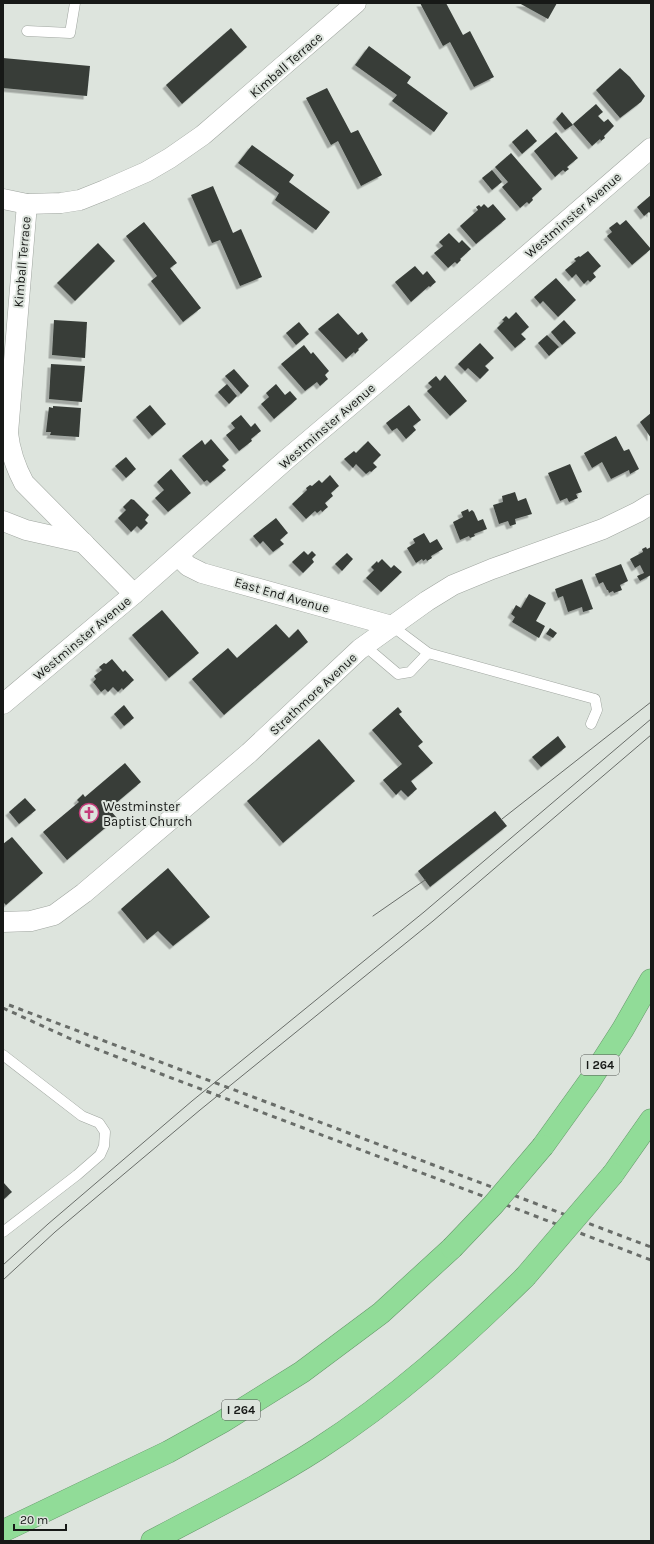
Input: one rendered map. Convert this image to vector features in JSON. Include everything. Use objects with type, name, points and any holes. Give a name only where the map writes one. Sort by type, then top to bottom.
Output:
[{"type":"highway","name":"I 264","points":[[3,1531],[168,1452],[222,1422],[302,1372],[381,1313],[452,1248],[493,1205],[543,1146],[602,1062],[651,980]]},
{"type":"highway","points":[[152,1541],[266,1482],[320,1448],[397,1393],[481,1320],[525,1277],[613,1174],[651,1120]]},
{"type":"street","name":"Kimball Terrace","points":[[134,594],[24,483],[10,452],[8,426],[27,204],[61,203],[80,200],[146,172],[170,158],[203,135],[356,3]]},
{"type":"street","name":"Westminster Avenue","points":[[3,704],[134,594],[287,459],[651,148]]},
{"type":"street","points":[[3,199],[27,204]]},
{"type":"street","name":"Strathmore Avenue","points":[[3,922],[31,921],[54,915],[84,893],[249,753],[365,646],[427,601],[453,585],[492,569],[603,529],[651,504]]},
{"type":"street","points":[[3,522],[26,530],[84,543]]},
{"type":"street","name":"East End Avenue","points":[[178,556],[188,566],[202,573],[392,626]]},
{"type":"lane","points":[[27,31],[70,33],[75,3]]},
{"type":"lane","points":[[392,626],[428,653],[596,699],[597,710],[591,724]]},
{"type":"lane","points":[[365,646],[398,674],[410,672],[428,653]]},
{"type":"lane","points":[[3,1054],[82,1116],[98,1123],[105,1132],[104,1146],[100,1155],[77,1175],[3,1232]]},
{"type":"building","points":[[420,3],[446,3],[463,35],[470,31],[494,77],[474,87],[450,42],[443,46]]},
{"type":"building","points":[[519,3],[557,3],[548,19]]},
{"type":"building","points":[[231,28],[247,47],[182,104],[166,85]]},
{"type":"building","points":[[369,46],[411,77],[407,83],[448,113],[434,132],[392,101],[397,95],[355,65]]},
{"type":"building","points":[[3,58],[90,66],[87,96],[3,88]]},
{"type":"building","points":[[620,68],[630,77],[645,96],[641,102],[620,118],[596,90]]},
{"type":"building","points":[[327,88],[351,133],[358,130],[382,175],[361,186],[338,141],[331,145],[306,98]]},
{"type":"building","points":[[596,104],[603,112],[598,116],[604,122],[608,119],[614,126],[604,136],[605,138],[601,141],[600,139],[592,146],[573,124]]},
{"type":"building","points":[[562,112],[573,125],[565,130],[556,119]]},
{"type":"building","points":[[527,129],[537,141],[522,154],[512,142]]},
{"type":"building","points":[[556,132],[578,158],[567,167],[569,169],[565,172],[563,170],[555,177],[534,151]]},
{"type":"building","points":[[252,145],[294,175],[289,182],[330,212],[316,230],[275,200],[279,193],[238,163]]},
{"type":"building","points":[[511,153],[542,189],[532,198],[533,200],[529,204],[527,202],[520,208],[502,187],[508,182],[495,167]]},
{"type":"building","points":[[492,170],[502,182],[492,190],[482,178]]},
{"type":"building","points":[[213,186],[233,233],[241,229],[262,277],[240,286],[220,240],[212,243],[191,195]]},
{"type":"building","points":[[651,195],[651,214],[649,212],[644,216],[637,207]]},
{"type":"building","points":[[484,204],[488,208],[493,204],[506,219],[476,244],[460,226],[478,210],[476,207],[479,205],[481,207]]},
{"type":"building","points":[[626,220],[651,249],[632,265],[607,236],[612,232],[609,228],[617,222],[620,225]]},
{"type":"building","points":[[144,222],[177,263],[170,268],[201,308],[183,322],[151,281],[157,276],[126,236]]},
{"type":"building","points":[[449,233],[459,243],[462,240],[471,249],[460,259],[461,260],[457,264],[455,262],[448,268],[434,253],[443,246],[439,242]]},
{"type":"building","points":[[98,243],[115,261],[75,301],[57,283]]},
{"type":"building","points":[[588,251],[601,266],[593,273],[596,277],[590,282],[588,280],[584,284],[576,274],[572,278],[565,270],[576,261],[574,259],[579,256],[580,257]]},
{"type":"building","points":[[415,266],[423,275],[427,271],[436,282],[430,287],[429,286],[411,302],[395,282]]},
{"type":"building","points":[[556,278],[576,300],[558,317],[543,301],[540,304],[534,297]]},
{"type":"building","points":[[516,312],[529,327],[521,334],[526,339],[515,348],[497,328],[504,321],[502,320],[506,316],[509,319]]},
{"type":"building","points":[[338,313],[358,335],[362,332],[368,340],[358,349],[359,350],[355,354],[354,352],[346,359],[318,329]]},
{"type":"building","points":[[54,320],[87,322],[85,358],[52,355]]},
{"type":"building","points":[[564,320],[576,333],[562,345],[551,332]]},
{"type":"building","points":[[299,322],[309,334],[296,345],[286,333]]},
{"type":"building","points":[[547,335],[559,347],[549,356],[538,343]]},
{"type":"building","points":[[480,343],[494,358],[485,366],[489,370],[480,379],[468,368],[465,371],[458,364]]},
{"type":"building","points":[[304,345],[311,354],[313,352],[329,371],[325,375],[328,379],[320,386],[317,382],[305,391],[281,364]]},
{"type":"building","points":[[51,364],[85,366],[82,402],[49,399]]},
{"type":"building","points":[[234,369],[249,386],[241,394],[225,376]]},
{"type":"building","points":[[445,375],[467,401],[450,416],[427,391],[432,387],[428,383],[436,376],[440,381]]},
{"type":"building","points":[[227,384],[237,396],[229,404],[218,392]]},
{"type":"building","points":[[276,384],[285,395],[290,391],[297,399],[274,419],[261,404],[269,397],[266,393]]},
{"type":"building","points":[[150,405],[166,424],[152,436],[136,417]]},
{"type":"building","points":[[409,405],[421,420],[413,426],[416,430],[406,439],[397,428],[392,431],[386,423]]},
{"type":"building","points":[[53,406],[81,408],[79,437],[50,435],[51,432],[46,432],[49,407],[53,408]]},
{"type":"building","points":[[651,413],[651,438],[640,422]]},
{"type":"building","points":[[241,415],[251,427],[255,423],[261,431],[251,439],[252,441],[239,451],[226,435],[235,428],[231,423]]},
{"type":"building","points":[[616,436],[624,451],[629,449],[639,469],[630,474],[629,470],[611,479],[602,462],[592,468],[584,453]]},
{"type":"building","points":[[211,439],[229,460],[222,466],[226,470],[210,483],[207,480],[204,482],[182,456],[202,440],[205,445]]},
{"type":"building","points":[[368,441],[381,455],[373,463],[377,467],[366,474],[356,464],[353,468],[344,459],[354,451],[356,453]]},
{"type":"building","points":[[126,457],[136,469],[126,478],[115,466]]},
{"type":"building","points":[[570,464],[582,492],[576,494],[578,498],[569,502],[567,498],[560,501],[548,473]]},
{"type":"building","points":[[171,469],[191,493],[168,512],[155,498],[164,490],[157,482]]},
{"type":"building","points":[[330,475],[339,486],[331,493],[333,496],[325,503],[328,507],[322,512],[321,510],[317,513],[315,511],[306,519],[292,504],[307,490],[306,488],[310,485],[312,486],[319,480],[322,483]]},
{"type":"building","points":[[515,492],[518,501],[526,498],[532,514],[515,519],[516,524],[510,526],[508,521],[499,524],[493,505],[503,502],[502,496]]},
{"type":"building","points":[[131,499],[134,500],[149,515],[145,520],[148,523],[141,530],[137,526],[131,532],[118,518],[126,510],[123,507]]},
{"type":"building","points":[[468,509],[469,512],[472,510],[474,512],[478,521],[483,519],[487,529],[474,534],[475,536],[470,538],[469,536],[460,540],[453,522],[463,517],[461,512]]},
{"type":"building","points":[[276,518],[288,533],[280,540],[284,544],[273,552],[263,541],[260,544],[253,536]]},
{"type":"building","points":[[424,533],[430,543],[437,539],[443,549],[431,556],[432,558],[427,561],[426,559],[423,561],[422,559],[416,563],[407,548],[415,543],[413,539]]},
{"type":"building","points":[[646,547],[647,549],[651,547],[651,575],[640,581],[637,576],[644,573],[640,565],[635,568],[630,559],[643,552],[642,549]]},
{"type":"building","points":[[304,551],[308,555],[312,551],[316,555],[312,559],[314,562],[303,573],[292,562]]},
{"type":"building","points":[[347,553],[353,559],[342,571],[335,564]]},
{"type":"building","points":[[382,559],[391,568],[394,565],[402,572],[381,592],[366,578],[374,570],[371,567],[377,561],[378,563]]},
{"type":"building","points":[[621,564],[628,581],[620,585],[622,590],[609,593],[603,582],[599,584],[595,574]]},
{"type":"building","points":[[582,579],[593,609],[583,612],[582,607],[568,612],[563,596],[558,598],[555,589]]},
{"type":"building","points":[[529,594],[546,603],[536,621],[545,626],[539,638],[512,622],[515,617],[511,614],[516,605],[521,608]]},
{"type":"building","points":[[162,610],[199,653],[169,678],[132,635]]},
{"type":"building","points":[[276,624],[289,638],[298,629],[308,642],[224,715],[192,679],[228,648],[237,658]]},
{"type":"building","points":[[550,628],[557,633],[553,638],[546,634]]},
{"type":"building","points":[[112,659],[123,672],[125,670],[134,680],[123,690],[122,688],[118,692],[113,687],[108,692],[105,689],[101,692],[93,682],[96,679],[94,676],[102,670],[99,667]]},
{"type":"building","points":[[124,705],[134,718],[124,726],[114,714]]},
{"type":"building","points":[[398,707],[402,712],[399,714],[423,742],[418,746],[433,763],[411,781],[417,789],[408,797],[401,790],[396,795],[383,780],[402,764],[372,730]]},
{"type":"building","points":[[558,736],[566,747],[541,767],[532,757]]},
{"type":"building","points":[[319,739],[355,781],[283,843],[247,801]]},
{"type":"building","name":"Westminster Baptist Church","points":[[125,763],[141,782],[109,809],[117,818],[67,860],[43,832],[79,802],[77,800],[83,794],[85,797]]},
{"type":"building","points":[[25,798],[36,810],[19,824],[9,812]]},
{"type":"building","points":[[495,811],[507,826],[430,887],[418,871]]},
{"type":"building","points":[[12,837],[43,873],[6,905],[3,902],[3,844]]},
{"type":"building","points":[[168,868],[210,917],[173,946],[158,931],[147,940],[121,909]]},
{"type":"building","points":[[3,1182],[12,1192],[3,1200]]},
{"type":"tram line","points":[[502,819],[651,702]]},
{"type":"tram line","points":[[3,1265],[48,1224],[192,1101],[424,912],[651,719]]},
{"type":"tram line","points":[[3,1280],[55,1232],[200,1110],[433,921],[651,735]]},
{"type":"tram line","points":[[373,916],[425,880]]},
{"type":"railway","points":[[9,1005],[651,1247]]},
{"type":"railway","points":[[3,1008],[71,1039],[148,1069],[651,1260]]},
{"type":"place","name":"Westminster Baptist Church","points":[[89,813]]}]
